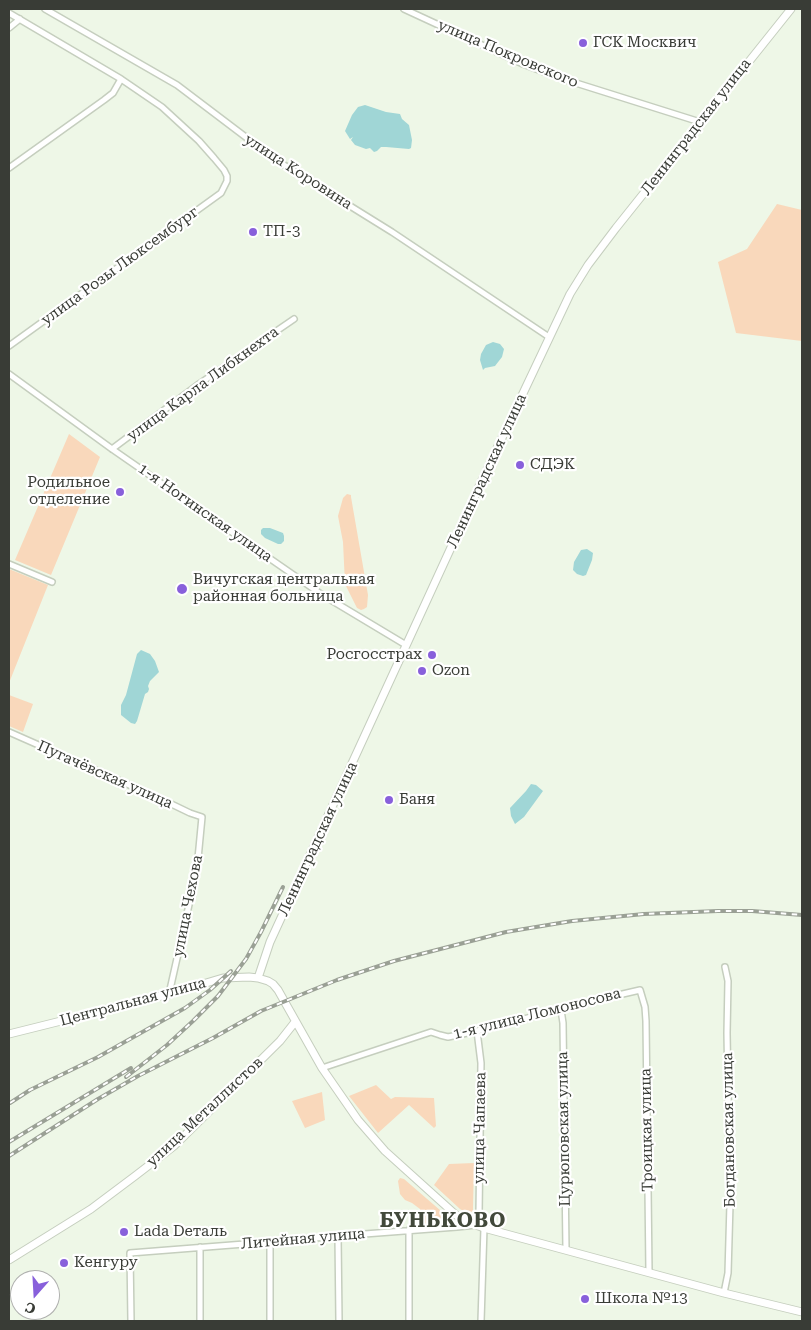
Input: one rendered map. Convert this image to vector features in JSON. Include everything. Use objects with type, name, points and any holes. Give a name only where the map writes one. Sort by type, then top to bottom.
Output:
[{"type":"main road","name":"Ленинградская улица","points":[[258,978],[270,942],[570,294],[588,265],[791,9]]},
{"type":"main road","name":"Центральная улица","points":[[9,1034],[169,994],[223,978],[258,978]]},
{"type":"main road","points":[[258,978],[273,984],[278,990],[322,1068],[352,1113],[385,1151],[456,1214],[484,1228],[724,1293],[802,1312]]},
{"type":"main road","name":"улица Металлистов","points":[[9,1260],[91,1208],[174,1146],[280,1041],[295,1022]]},
{"type":"street","name":"улица Коровина","points":[[45,9],[177,85],[276,160],[392,232],[549,337]]},
{"type":"street","name":"улица Покровского","points":[[404,9],[523,64],[560,78],[700,122]]},
{"type":"street","points":[[9,13],[121,79],[113,93],[9,168]]},
{"type":"street","points":[[9,28],[20,19]]},
{"type":"street","name":"улица Розы Люксембург","points":[[9,346],[221,193],[225,187],[227,176],[224,170],[200,141],[162,107],[121,79]]},
{"type":"street","name":"улица Карла Либкнехта","points":[[112,450],[199,384],[294,319]]},
{"type":"street","name":"1-я Ногинская улица","points":[[9,374],[112,450],[321,594],[406,645]]},
{"type":"street","points":[[9,564],[52,582]]},
{"type":"street","name":"Пугачёвская улица","points":[[9,732],[202,817]]},
{"type":"street","name":"улица Чехова","points":[[169,994],[197,869],[202,817]]},
{"type":"street","name":"Богдановская улица","points":[[724,967],[728,981],[730,1204],[728,1274],[724,1293]]},
{"type":"street","name":"1-я улица Ломоносова","points":[[322,1068],[432,1032],[448,1037],[640,990]]},
{"type":"street","name":"Троицкая улица","points":[[640,990],[646,1021],[649,1272]]},
{"type":"street","name":"Цурюповская улица","points":[[561,1010],[563,1023],[566,1249]]},
{"type":"street","name":"улица Чапаева","points":[[476,1225],[478,1214],[481,1063],[477,1031]]},
{"type":"street","name":"Литейная улица","points":[[131,1321],[130,1253],[476,1225]]},
{"type":"street","points":[[481,1321],[484,1228]]},
{"type":"street","points":[[408,1230],[408,1321]]},
{"type":"street","points":[[338,1236],[340,1321]]},
{"type":"street","points":[[270,1242],[270,1321]]},
{"type":"street","points":[[200,1247],[200,1321]]},
{"type":"shaded area","points":[[777,204],[802,210],[802,341],[736,333],[718,262],[747,249]]},
{"type":"shaded area","points":[[69,434],[100,457],[51,575],[15,560]]},
{"type":"shaded area","points":[[347,494],[351,495],[368,595],[367,607],[361,610],[357,608],[345,584],[343,542],[338,516],[343,498]]},
{"type":"shaded area","points":[[9,569],[48,585],[9,683]]},
{"type":"shaded area","points":[[9,695],[33,704],[23,732],[9,726]]},
{"type":"shaded area","points":[[376,1085],[391,1099],[395,1097],[434,1098],[436,1126],[434,1128],[409,1105],[378,1133],[349,1096]]},
{"type":"shaded area","points":[[322,1092],[325,1120],[305,1128],[292,1101]]},
{"type":"shaded area","points":[[474,1163],[473,1211],[467,1213],[434,1185],[449,1164]]},
{"type":"shaded area","points":[[400,1178],[404,1179],[448,1217],[447,1223],[427,1224],[421,1222],[420,1209],[405,1200],[400,1194],[398,1181]]},
{"type":"water","points":[[365,105],[386,112],[400,114],[402,119],[409,125],[412,140],[411,148],[381,147],[374,152],[370,148],[366,149],[355,145],[351,140],[353,137],[350,139],[345,131],[358,107]]},
{"type":"water","points":[[493,342],[500,344],[504,349],[502,357],[495,366],[483,370],[480,360],[481,354],[486,345]]},
{"type":"water","points":[[263,528],[270,528],[283,533],[284,541],[278,544],[265,538],[261,534]]},
{"type":"water","points":[[587,549],[593,553],[592,560],[586,575],[583,576],[573,570],[574,562],[581,550]]},
{"type":"water","points":[[141,650],[150,654],[159,672],[150,681],[148,692],[145,694],[135,724],[121,715],[121,705],[126,695],[137,654]]},
{"type":"water","points":[[531,784],[536,785],[543,791],[524,817],[515,824],[510,808]]},
{"type":"railway","points":[[126,1077],[167,1045],[218,996],[246,959],[283,887]]},
{"type":"railway","points":[[9,1156],[98,1099],[261,1011],[337,980],[394,961],[506,932],[572,921],[644,914],[718,911],[752,911],[802,915]]},
{"type":"railway","points":[[10,1103],[30,1090],[98,1057],[185,1008],[210,990],[231,971]]},
{"type":"railway","points":[[9,1142],[131,1068]]},
{"type":"place","name":"ГСК Москвич","points":[[583,43]]},
{"type":"place","name":"ТП-3","points":[[253,232]]},
{"type":"place","name":"СДЭК","points":[[520,465]]},
{"type":"place","name":"Родильное отделение","points":[[120,492]]},
{"type":"place","name":"Вичугская центральная районная больница","points":[[182,589]]},
{"type":"place","name":"Росгосстрах","points":[[432,655]]},
{"type":"place","name":"Ozon","points":[[422,671]]},
{"type":"place","name":"Баня","points":[[389,800]]},
{"type":"place","name":"Lada Dеталь","points":[[124,1232]]},
{"type":"place","name":"Кенгуру","points":[[64,1263]]},
{"type":"place","name":"Школа №13","points":[[585,1299]]},
{"type":"district","name":"БУНЬКОВО","points":[[443,1221]]}]
